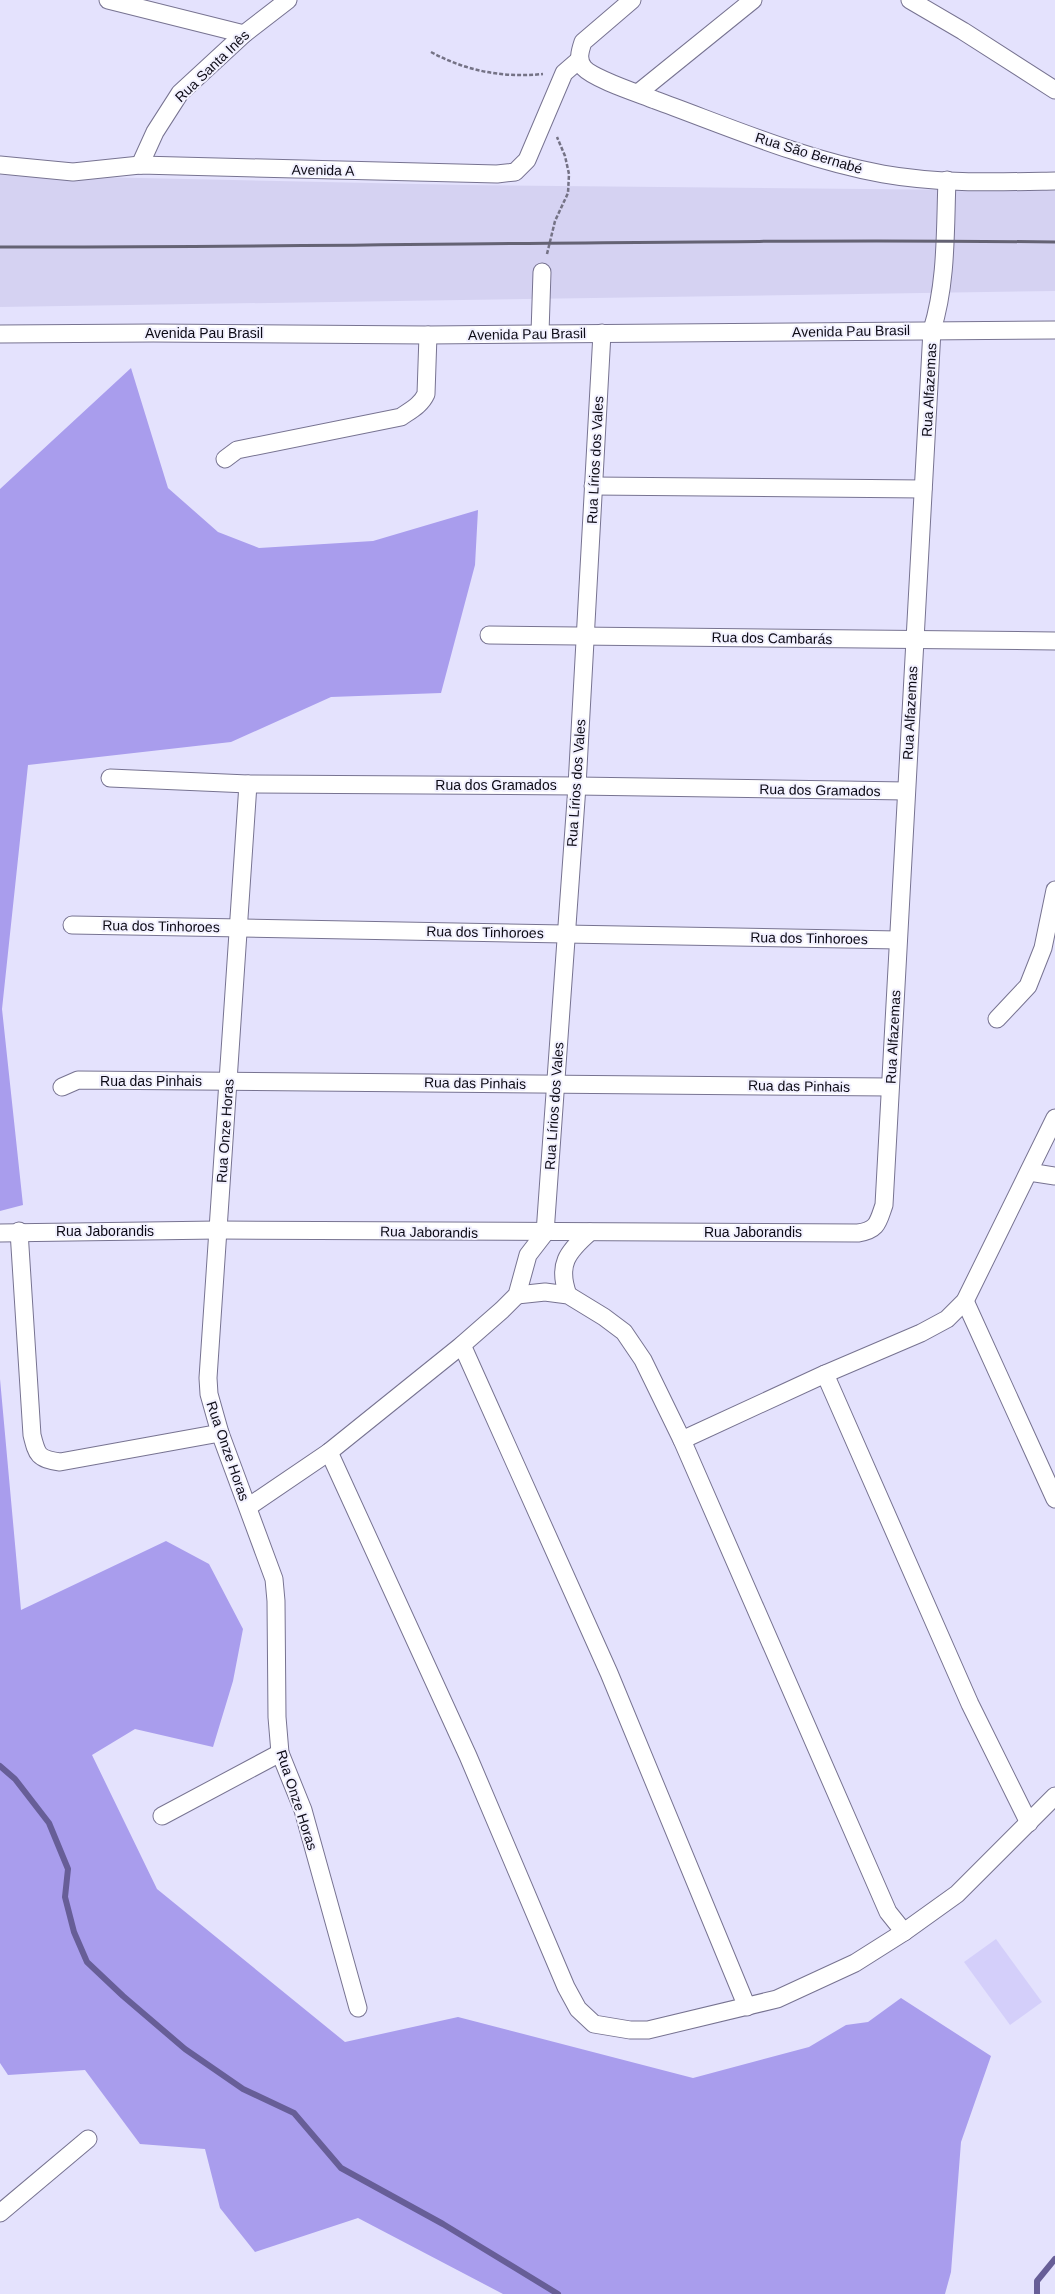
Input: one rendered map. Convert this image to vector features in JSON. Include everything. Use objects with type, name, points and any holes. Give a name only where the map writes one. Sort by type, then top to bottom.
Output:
[{"type":"street","points":[[108,0],[244,34]]},
{"type":"street","name":"Rua Santa Inês","points":[[140,166],[155,132],[180,93],[244,34],[288,0]]},
{"type":"street","points":[[579,60],[580,52],[590,36],[632,0]]},
{"type":"street","points":[[638,93],[753,0]]},
{"type":"street","points":[[910,0],[963,31],[1055,90]]},
{"type":"street","name":"Avenida A","points":[[0,165],[73,172],[140,166],[497,174],[515,172],[527,160],[564,72],[579,60]]},
{"type":"street","name":"Rua São Bernabé","points":[[579,60],[583,68],[591,73],[638,93],[767,141],[882,174],[947,180],[1055,181]]},
{"type":"street","name":"Rua Alfazemas","points":[[858,1233],[868,1232],[876,1226],[884,1205],[932,330],[939,307],[947,180]]},
{"type":"street","points":[[540,334],[542,272]]},
{"type":"street","name":"Avenida Pau Brasil","points":[[0,334],[153,332],[428,335],[1055,330]]},
{"type":"street","name":"Rua Lírios dos Vales","points":[[545,1233],[577,786],[602,333]]},
{"type":"street","points":[[225,459],[237,450],[401,417],[411,411],[422,402],[426,394],[428,335]]},
{"type":"street","points":[[594,486],[923,489]]},
{"type":"street","name":"Rua dos Cambarás","points":[[488,635],[1055,641]]},
{"type":"street","name":"Rua dos Gramados","points":[[110,778],[248,784],[577,786],[906,791]]},
{"type":"street","name":"Rua Onze Horas","points":[[248,784],[208,1378],[209,1394],[220,1433],[274,1580],[276,1601],[277,1718],[280,1753],[303,1810],[358,2008]]},
{"type":"street","points":[[997,1020],[1028,986],[1043,948],[1055,890]]},
{"type":"street","name":"Rua dos Tinhoroes","points":[[72,925],[898,940]]},
{"type":"street","name":"Rua das Pinhais","points":[[62,1086],[78,1080],[890,1087]]},
{"type":"street","points":[[682,1440],[824,1374],[921,1333],[948,1319],[966,1301],[1054,1121]]},
{"type":"street","points":[[1029,1172],[1055,1176]]},
{"type":"street","name":"Rua Jaborandis","points":[[0,1232],[218,1230],[545,1233],[858,1233]]},
{"type":"street","points":[[19,1231],[32,1435],[36,1450],[41,1457],[60,1462],[220,1433]]},
{"type":"street","points":[[568,1295],[563,1281],[565,1261],[572,1248],[590,1232]]},
{"type":"street","points":[[248,1507],[329,1452],[462,1345],[517,1295],[528,1255],[545,1233]]},
{"type":"street","points":[[517,1295],[545,1292],[568,1295],[604,1317],[624,1332],[643,1360],[682,1440],[888,1912],[904,1932]]},
{"type":"street","points":[[966,1301],[1055,1499]]},
{"type":"street","points":[[462,1345],[609,1673],[747,2007]]},
{"type":"street","points":[[824,1374],[970,1704],[1029,1823]]},
{"type":"street","points":[[329,1452],[468,1756],[537,1923],[578,2009],[594,2024],[630,2030],[648,2030],[777,2000],[855,1963],[904,1932],[956,1894],[1055,1796]]},
{"type":"street","points":[[162,1816],[280,1753]]},
{"type":"street","points":[[0,2213],[88,2139]]},
{"type":"path","points":[[431,52],[449,62],[476,71],[495,74],[531,76],[564,72]]},
{"type":"path","points":[[542,272],[555,221],[568,193],[569,174],[564,156],[547,114]]},
{"type":"shaded area","points":[[0,175],[464,185],[1055,191],[1055,291],[0,307]]},
{"type":"shaded area","points":[[131,368],[168,488],[218,532],[259,548],[373,541],[478,510],[475,565],[441,693],[331,697],[231,742],[28,765],[2,1009],[23,1205],[0,1211],[0,489]]},
{"type":"shaded area","points":[[0,1379],[21,1610],[166,1541],[209,1564],[243,1629],[233,1681],[213,1747],[135,1729],[92,1755],[157,1889],[345,2042],[458,2017],[693,2078],[809,2047],[846,2025],[868,2022],[901,1998],[991,2056],[961,2142],[951,2272],[945,2294],[503,2294],[358,2218],[255,2252],[220,2208],[205,2149],[140,2144],[85,2070],[8,2075],[0,2063]]},
{"type":"shaded area","points":[[996,1939],[1042,2002],[1010,2025],[964,1962]]},
{"type":"waterway","points":[[0,1766],[15,1779],[49,1823],[68,1869],[65,1897],[74,1932],[87,1962],[123,1996],[185,2049],[243,2089],[294,2113],[341,2168],[443,2224],[558,2294]]},
{"type":"waterway","points":[[1037,2294],[1037,2281],[1055,2259]]},
{"type":"railway","points":[[0,247],[791,241],[1055,242]]}]
